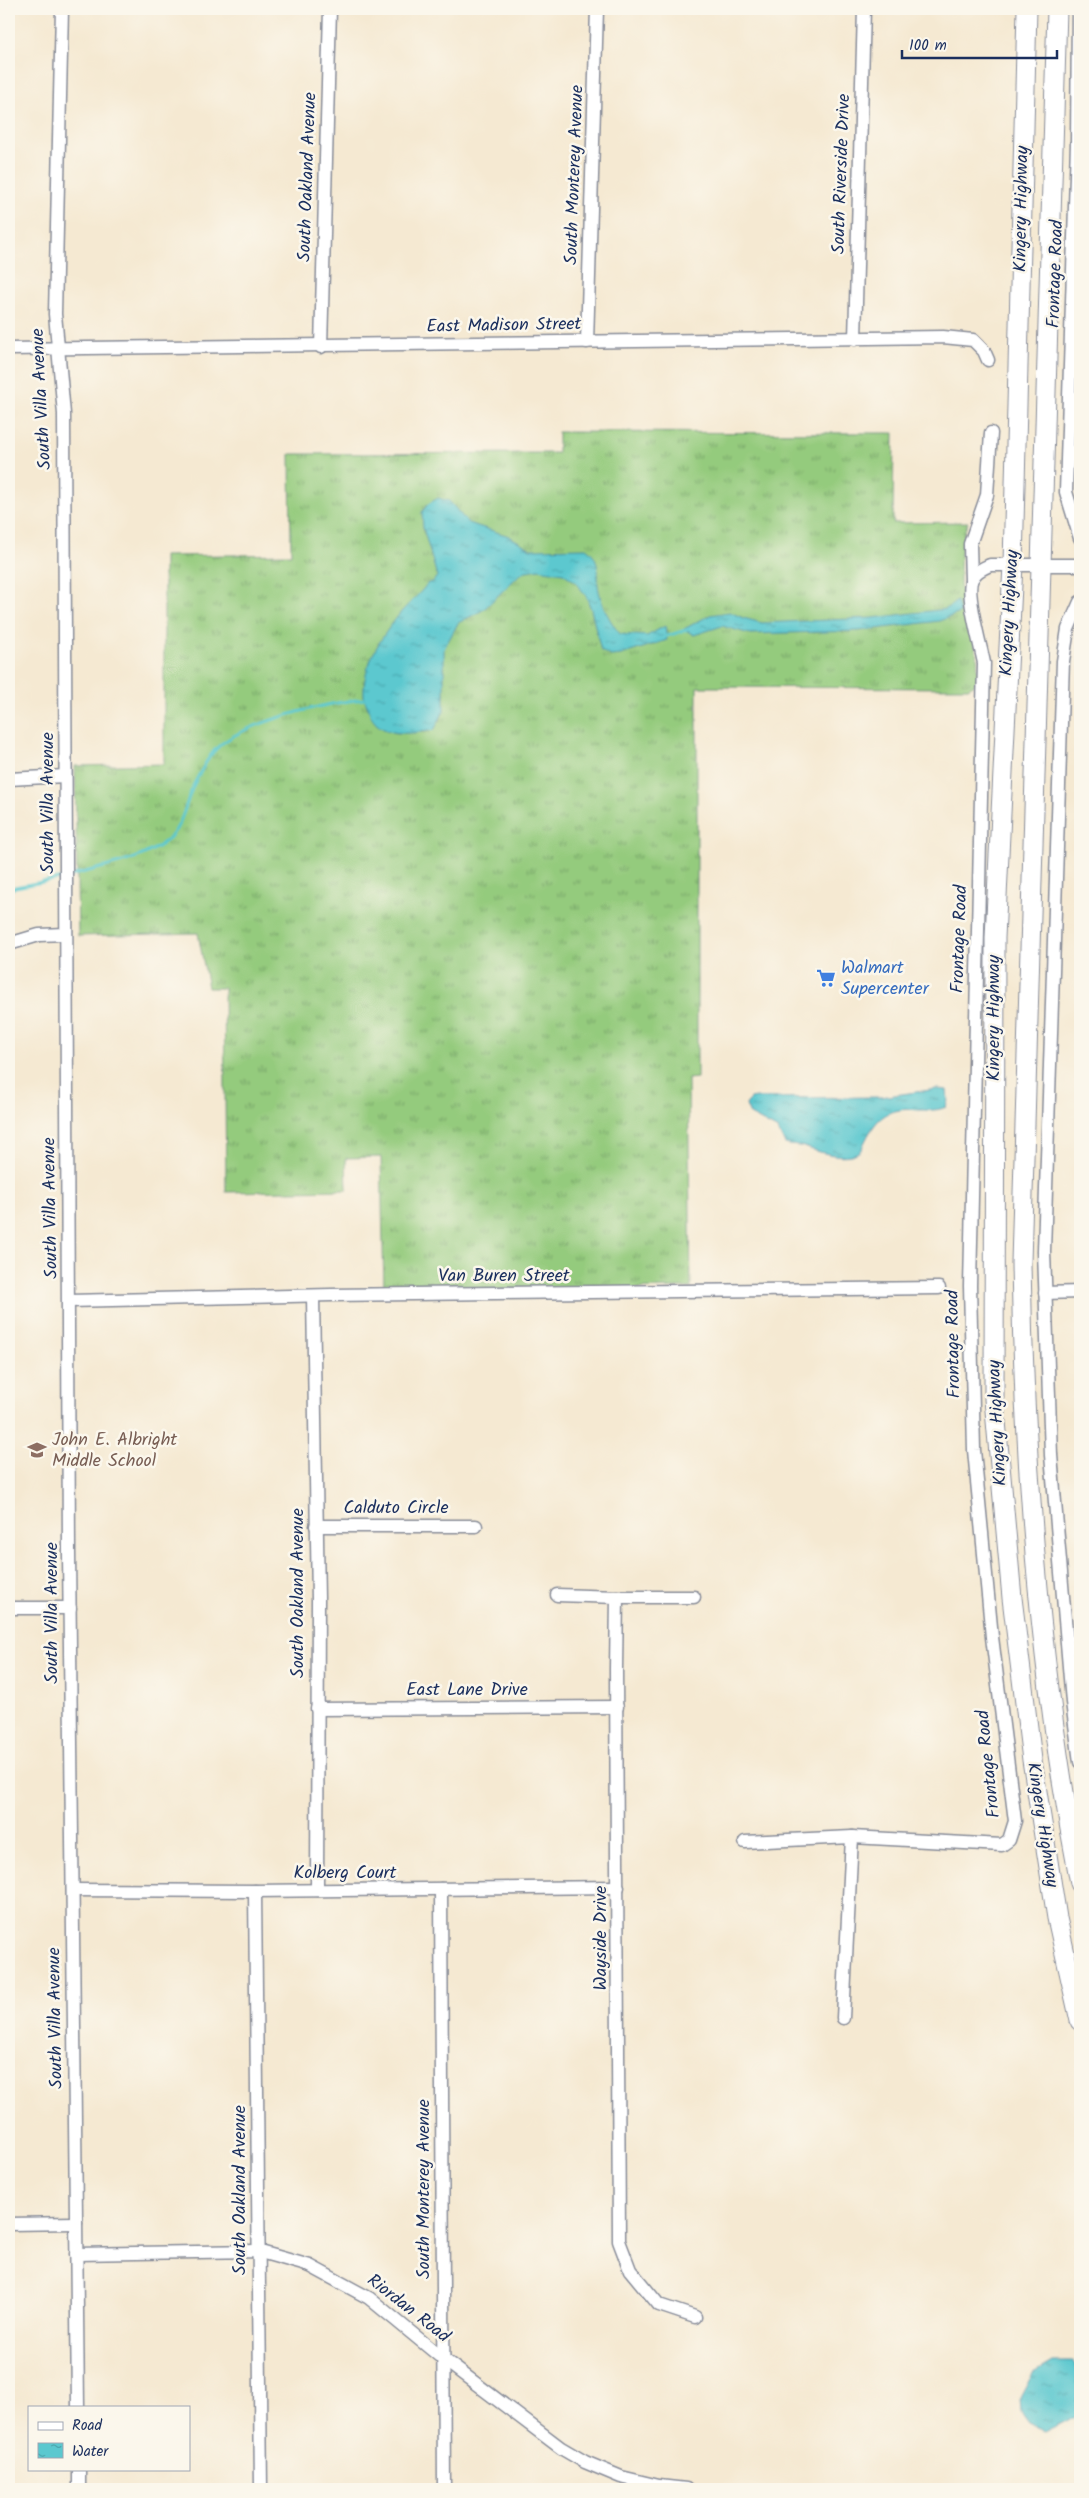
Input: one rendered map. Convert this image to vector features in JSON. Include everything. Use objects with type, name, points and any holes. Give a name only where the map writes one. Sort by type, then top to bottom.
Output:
[{"type":"highway","name":"Kingery Highway","points":[[1027,9],[1013,564],[994,938],[994,1399],[1012,1598],[1032,1760],[1057,1918],[1080,2022]]},
{"type":"highway","name":"Kingery Highway","points":[[1057,9],[1021,1263],[1022,1336],[1032,1523],[1040,1610],[1050,1696],[1080,1883]]},
{"type":"street","name":"South Villa Avenue","points":[[62,9],[55,314],[64,414],[70,1608],[78,2406]]},
{"type":"street","name":"South Oakland Avenue","points":[[321,347],[330,9]]},
{"type":"street","name":"South Monterey Avenue","points":[[587,342],[597,9]]},
{"type":"street","name":"South Riverside Drive","points":[[855,339],[864,9]]},
{"type":"street","name":"Frontage Road","points":[[1078,9],[1074,243],[1066,492],[1080,538]]},
{"type":"street","name":"East Madison Street","points":[[9,349],[321,347],[943,337],[973,340],[984,351],[988,360]]},
{"type":"street","name":"Frontage Road","points":[[745,1842],[852,1837],[1002,1845],[1009,1840],[1015,1822],[992,1637],[974,1450],[970,1286],[984,664],[970,595],[970,544],[987,495],[991,433]]},
{"type":"street","points":[[971,581],[977,571],[990,565],[1080,565]]},
{"type":"street","points":[[1080,602],[1068,629],[1063,661],[1044,1238],[1051,1456],[1072,1702],[1080,1762]]},
{"type":"street","points":[[9,779],[66,776]]},
{"type":"street","points":[[9,944],[40,935],[66,934]]},
{"type":"street","name":"Van Buren Street","points":[[69,1301],[939,1288]]},
{"type":"street","points":[[1045,1292],[1080,1292]]},
{"type":"street","name":"South Oakland Avenue","points":[[313,1296],[317,1890]]},
{"type":"street","name":"Calduto Circle","points":[[316,1526],[476,1526]]},
{"type":"street","points":[[557,1595],[694,1597]]},
{"type":"street","name":"Wayside Drive","points":[[617,1597],[619,2241],[630,2270],[658,2305],[695,2317]]},
{"type":"street","points":[[9,1608],[70,1608]]},
{"type":"street","name":"East Lane Drive","points":[[317,1709],[617,1707]]},
{"type":"street","points":[[843,2018],[852,1837]]},
{"type":"street","name":"Kolberg Court","points":[[73,1890],[256,1891],[618,1887]]},
{"type":"street","name":"South Monterey Avenue","points":[[441,1889],[444,2489]]},
{"type":"street","name":"South Oakland Avenue","points":[[256,1891],[261,2489]]},
{"type":"street","points":[[9,2224],[76,2224]]},
{"type":"street","name":"Riordan Road","points":[[76,2254],[258,2251],[310,2266],[349,2285],[370,2298],[442,2358],[548,2439],[586,2462],[641,2482],[686,2489]]},
{"type":"street","points":[[78,2470],[79,2489]]},
{"type":"green space","points":[[558,432],[894,433],[893,523],[968,522],[963,539],[960,582],[962,600],[978,663],[975,684],[968,688],[697,687],[697,1078],[688,1079],[691,1288],[384,1291],[381,1157],[346,1158],[347,1190],[226,1192],[224,988],[208,988],[198,933],[78,936],[75,766],[164,764],[164,556],[291,554],[290,454],[558,453]]},
{"type":"water","points":[[438,498],[449,501],[468,523],[509,536],[531,549],[586,548],[595,557],[597,562],[598,585],[604,608],[620,634],[647,636],[665,626],[667,640],[621,655],[611,656],[601,651],[591,609],[586,596],[576,582],[563,573],[539,569],[526,571],[518,576],[483,610],[458,623],[444,649],[444,711],[434,730],[396,733],[379,726],[373,720],[364,699],[366,673],[375,651],[387,630],[402,611],[437,576],[423,528],[422,512],[428,504]]},
{"type":"water","points":[[957,601],[960,613],[939,621],[859,631],[750,634],[722,626],[694,635],[684,629],[710,615],[730,612],[762,623],[873,618],[946,609]]},
{"type":"water","points":[[937,1089],[947,1090],[948,1100],[946,1107],[933,1110],[897,1110],[889,1113],[876,1124],[861,1150],[855,1154],[841,1156],[802,1146],[785,1144],[778,1130],[750,1115],[746,1105],[750,1099],[757,1098],[881,1097]]},
{"type":"water","points":[[1052,2362],[1073,2362],[1080,2367],[1080,2411],[1075,2416],[1046,2431],[1029,2424],[1021,2413],[1020,2398],[1033,2373]]},
{"type":"waterway","points":[[664,637],[689,629]]},
{"type":"waterway","points":[[70,876],[132,859],[156,848],[166,841],[180,822],[194,784],[208,759],[219,746],[232,737],[268,721],[310,709],[366,699]]},
{"type":"waterway","points":[[9,891],[15,887],[64,878]]},
{"type":"place","name":"Walmart Supercenter","points":[[826,978]]},
{"type":"place","name":"John E. Albright Middle School","points":[[37,1450]]}]
